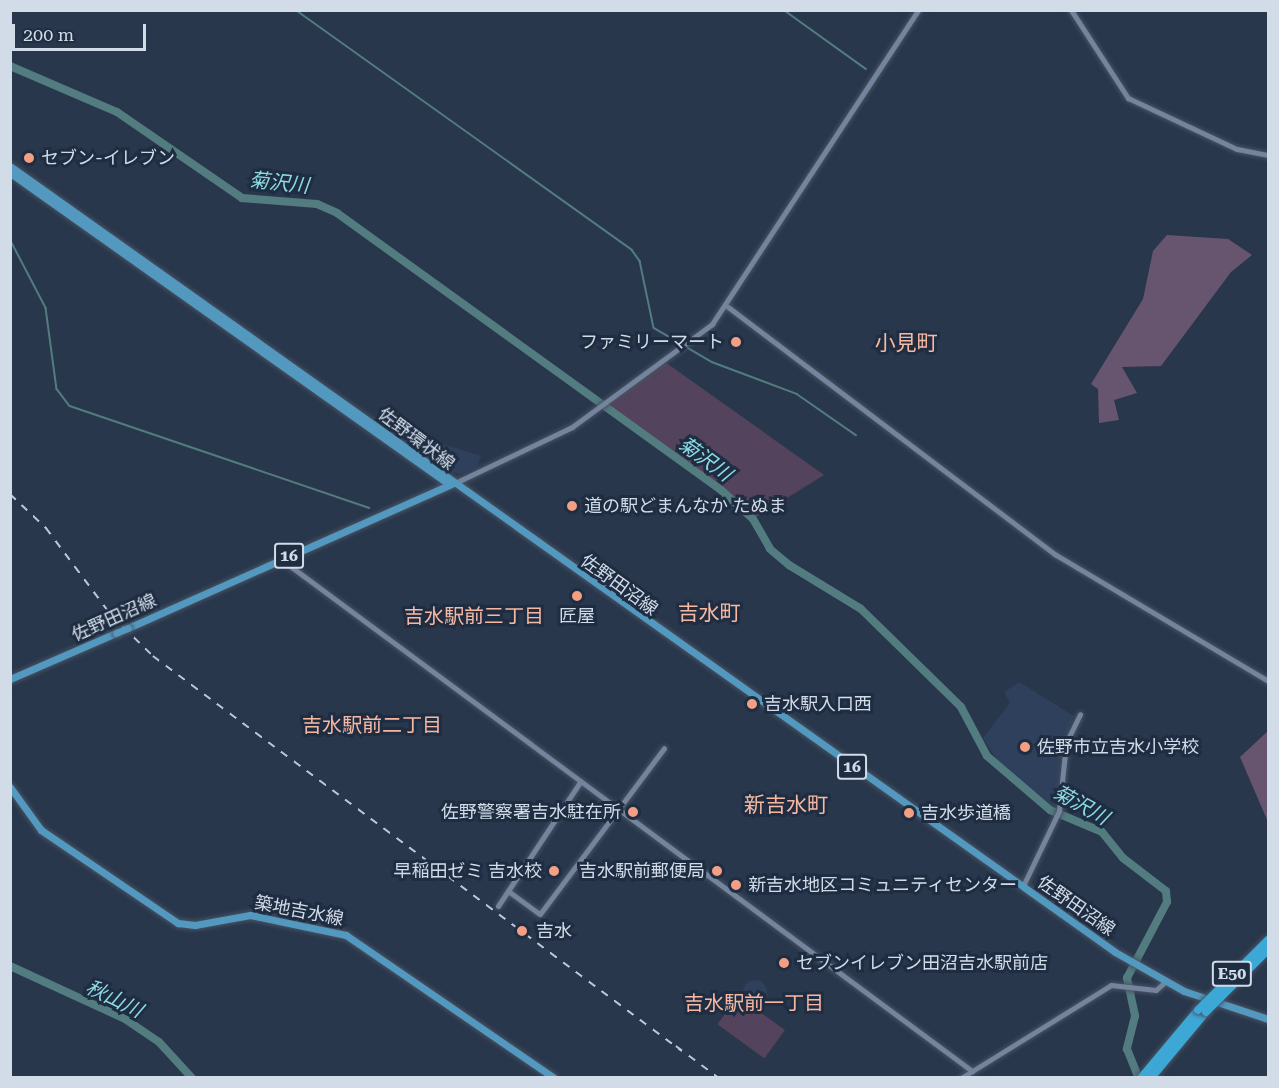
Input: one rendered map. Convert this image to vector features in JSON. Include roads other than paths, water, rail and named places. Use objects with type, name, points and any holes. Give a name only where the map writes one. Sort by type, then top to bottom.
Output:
[{"type":"highway","name":"E50","points":[[1148,1075],[1202,1011],[1269,940]]},
{"type":"highway","name":"E50","points":[[1202,1011],[1269,950]]},
{"type":"main road","name":"佐野環状線","points":[[10,166],[451,484]]},
{"type":"main road","name":"佐野環状線","points":[[10,173],[435,478],[451,484]]},
{"type":"main road","name":"佐野田沼線","points":[[10,679],[451,484],[1023,886],[1165,982],[1269,1018]]},
{"type":"main road","name":"築地吉水線","points":[[10,787],[42,830],[178,923],[195,925],[250,915],[346,934],[554,1077]]},
{"type":"street","points":[[451,484],[572,427],[694,339],[728,307],[782,213],[918,10]]},
{"type":"street","points":[[1071,10],[1128,98],[1219,141],[1269,156]]},
{"type":"street","points":[[728,307],[1056,555],[1269,681]]},
{"type":"street","points":[[282,560],[972,1071]]},
{"type":"street","points":[[1023,886],[1059,811],[1066,743],[1080,714]]},
{"type":"street","points":[[508,891],[540,914],[664,748]]},
{"type":"street","points":[[498,906],[580,782]]},
{"type":"street","points":[[961,1077],[1111,984],[1156,990],[1165,982]]},
{"type":"waterway","points":[[296,10],[632,250],[640,261],[654,328],[712,362],[797,394],[856,435]]},
{"type":"waterway","points":[[784,10],[866,69]]},
{"type":"waterway","name":"菊沢川","points":[[10,66],[117,112],[242,198],[317,204],[337,213],[721,490],[753,519],[770,549],[789,565],[861,609],[961,707],[987,756],[1050,810],[1102,832],[1123,858],[1166,891],[1167,902],[1127,978],[1135,1016],[1127,1049],[1139,1078]]},
{"type":"waterway","points":[[10,239],[46,308],[57,389],[70,406],[369,508]]},
{"type":"waterway","name":"秋山川","points":[[10,966],[125,1019],[159,1042],[192,1078]]},
{"type":"railway","points":[[10,494],[46,528],[111,615],[153,656],[682,1051]]},
{"type":"railway","points":[[676,1046],[719,1078]]},
{"type":"place","name":"セブン-イレブン","points":[[29,158]]},
{"type":"place","name":"ファミリーマート","points":[[736,342]]},
{"type":"place","name":"道の駅どまんなか たぬま","points":[[572,506]]},
{"type":"place","name":"匠屋","points":[[577,596]]},
{"type":"place","name":"吉水駅入口西","points":[[752,704]]},
{"type":"place","name":"佐野市立吉水小学校","points":[[1025,747]]},
{"type":"place","name":"佐野警察署吉水駐在所","points":[[633,812]]},
{"type":"place","name":"吉水歩道橋","points":[[909,813]]},
{"type":"place","name":"早稲田ゼミ 吉水校","points":[[554,871]]},
{"type":"place","name":"吉水駅前郵便局","points":[[717,871]]},
{"type":"place","name":"新吉水地区コミュニティセンター","points":[[736,885]]},
{"type":"place","name":"吉水","points":[[522,931]]},
{"type":"place","name":"セブンイレブン田沼吉水駅前店","points":[[784,963]]},
{"type":"district","name":"小見町","points":[[906,343]]},
{"type":"district","name":"吉水町","points":[[709,613]]},
{"type":"district","name":"吉水駅前三丁目","points":[[474,616]]},
{"type":"district","name":"吉水駅前二丁目","points":[[372,725]]},
{"type":"district","name":"新吉水町","points":[[786,805]]},
{"type":"district","name":"吉水駅前一丁目","points":[[754,1003]]}]
